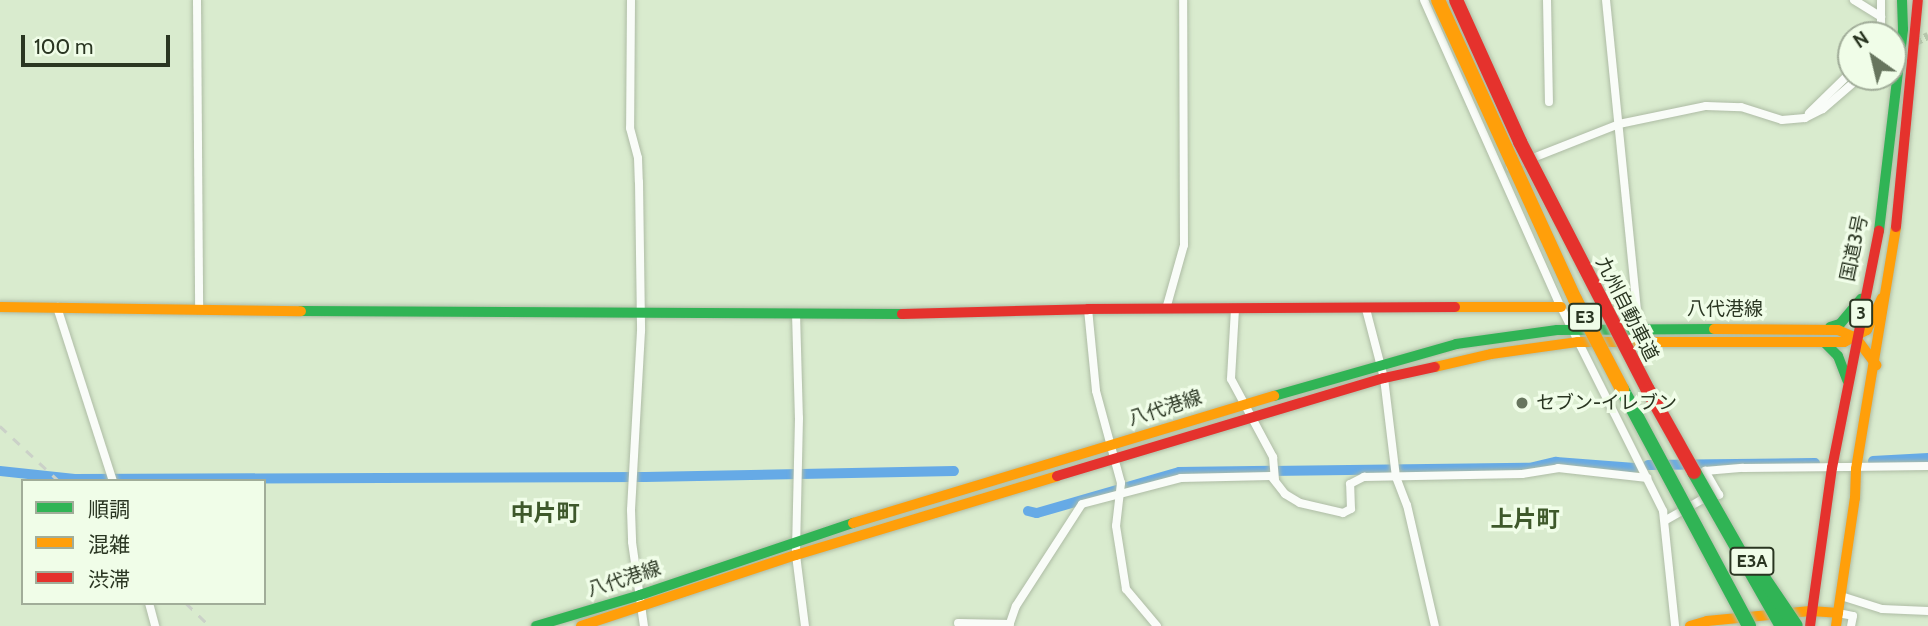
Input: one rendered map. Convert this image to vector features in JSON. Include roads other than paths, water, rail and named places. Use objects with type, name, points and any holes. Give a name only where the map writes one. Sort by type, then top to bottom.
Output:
[{"type":"main road","name":"E3","points":[[1438,0],[1576,299],[1691,522],[1749,626]]},
{"type":"main road","name":"九州自動車道","points":[[1456,0],[1520,142],[1648,390],[1782,626]]},
{"type":"main road","points":[[1896,0],[1897,21]]},
{"type":"main road","name":"国道3号","points":[[1900,21],[1902,0]]},
{"type":"main road","name":"国道3号","points":[[1837,622],[1855,498],[1856,469],[1876,365],[1895,238],[1919,50],[1917,0]]},
{"type":"main road","name":"国道3号","points":[[1811,619],[1832,468],[1865,293],[1878,243],[1893,91]]},
{"type":"main road","points":[[1876,365],[1856,338],[1867,330],[1886,289]]},
{"type":"main road","points":[[1848,386],[1845,370],[1825,336],[1840,324],[1865,293]]},
{"type":"main road","points":[[0,307],[947,314],[1088,309],[1561,307]]},
{"type":"main road","name":"八代港線","points":[[581,626],[641,601],[796,547],[1112,452],[1251,417],[1456,344],[1639,329],[1825,336]]},
{"type":"main road","name":"八代港線","points":[[1575,336],[1825,336],[1838,330],[1856,338]]},
{"type":"main road","name":"八代港線","points":[[1112,452],[1244,404],[1382,371]]},
{"type":"main road","name":"E3A","points":[[1707,497],[1796,626]]},
{"type":"main road","name":"E3A","points":[[1691,522],[1710,568],[1742,626]]},
{"type":"main road","name":"八代港線","points":[[536,626],[641,601]]},
{"type":"main road","points":[[1690,626],[1707,621],[1811,619],[1837,622]]},
{"type":"street","points":[[197,0],[199,309]]},
{"type":"street","points":[[631,0],[631,128],[638,158],[641,331],[630,484],[632,542],[644,626]]},
{"type":"street","points":[[1166,309],[1184,245],[1183,0]]},
{"type":"street","points":[[1424,0],[1561,307],[1666,520],[1668,574],[1675,626]]},
{"type":"street","points":[[1548,0],[1549,102]]},
{"type":"street","points":[[1606,0],[1607,39],[1619,124],[1639,329]]},
{"type":"street","points":[[1854,0],[1881,16]]},
{"type":"street","points":[[1881,0],[1881,21]]},
{"type":"street","points":[[1805,118],[1837,86]]},
{"type":"street","points":[[1502,171],[1536,154],[1619,124],[1706,106],[1741,107],[1782,120],[1805,118],[1823,109],[1844,91]]},
{"type":"street","points":[[57,307],[112,479]]},
{"type":"street","points":[[1088,309],[1096,391],[1121,483],[1116,526],[1126,589],[1157,626]]},
{"type":"street","points":[[1235,309],[1231,379],[1273,457],[1275,479]]},
{"type":"street","points":[[1366,309],[1382,371],[1396,477],[1408,505],[1435,626]]},
{"type":"street","points":[[796,313],[796,547],[805,626]]},
{"type":"street","points":[[1666,520],[1701,500],[1719,495],[1705,471],[1743,468],[1856,469],[1928,466]]},
{"type":"street","points":[[958,623],[1009,625],[1016,606],[1082,504],[1181,478],[1271,476],[1285,494],[1300,503],[1343,513],[1351,509],[1350,484],[1354,480],[1522,474],[1558,468],[1647,478]]},
{"type":"street","points":[[1841,596],[1882,609],[1928,611]]},
{"type":"street","points":[[150,605],[155,626]]},
{"type":"street","points":[[1837,622],[1853,616],[1851,626]]},
{"type":"waterway","points":[[1873,461],[1928,458]]},
{"type":"waterway","points":[[1028,511],[1037,513],[1179,472],[1529,468],[1556,462],[1635,468]]},
{"type":"waterway","points":[[1648,465],[1815,463]]},
{"type":"waterway","points":[[0,471],[75,479],[645,477],[954,471]]},
{"type":"tunnel","points":[[1914,43],[1928,36]]},
{"type":"railway","points":[[0,426],[57,479]]},
{"type":"railway","points":[[188,605],[210,626]]},
{"type":"place","name":"セブン-イレブン","points":[[1522,403]]},
{"type":"district","name":"中片町","points":[[545,513]]},
{"type":"district","name":"上片町","points":[[1525,519]]}]
